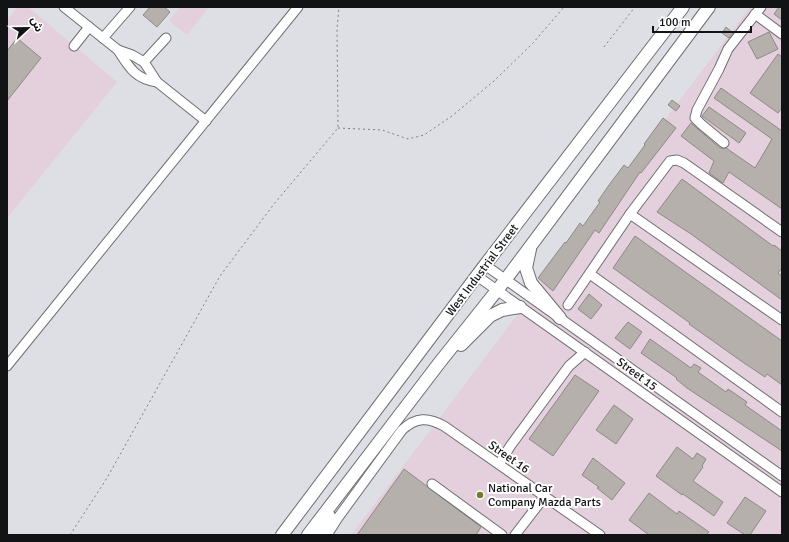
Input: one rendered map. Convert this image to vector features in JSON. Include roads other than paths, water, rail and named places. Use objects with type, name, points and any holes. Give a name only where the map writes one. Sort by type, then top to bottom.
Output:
[{"type":"main road","name":"West Industrial Street","points":[[282,535],[485,265],[683,7]]},
{"type":"main road","name":"West Industrial Street","points":[[308,535],[440,362],[506,279],[709,7]]},
{"type":"main road","points":[[532,243],[526,268],[528,276],[531,282],[560,318]]},
{"type":"main road","points":[[440,362],[459,347],[490,316],[502,310],[520,307]]},
{"type":"main road","points":[[320,535],[328,519],[334,501]]},
{"type":"street","points":[[64,7],[118,50],[135,74],[147,80],[157,82]]},
{"type":"street","points":[[103,38],[130,7]]},
{"type":"street","points":[[7,366],[298,7]]},
{"type":"street","points":[[724,142],[695,118],[697,110],[728,49],[758,11],[782,34]]},
{"type":"street","points":[[74,46],[89,26]]},
{"type":"street","points":[[144,62],[166,38]]},
{"type":"street","points":[[118,50],[132,55],[144,62],[157,82],[206,121]]},
{"type":"street","points":[[568,305],[630,214],[670,161],[677,160],[684,163],[782,232]]},
{"type":"street","points":[[630,214],[782,320]]},
{"type":"street","name":"Street 15","points":[[485,265],[780,474]]},
{"type":"street","points":[[590,274],[782,412]]},
{"type":"street","name":"Street 15","points":[[477,276],[782,492]]},
{"type":"street","points":[[499,464],[511,445],[569,366],[586,352]]},
{"type":"street","name":"Street 16","points":[[327,535],[337,519],[407,424],[414,421],[428,419],[444,426],[600,535]]},
{"type":"street","points":[[432,484],[502,535]]},
{"type":"street","points":[[516,535],[545,496]]},
{"type":"place","name":"National Car Company Mazda Parts","points":[[480,495]]}]
